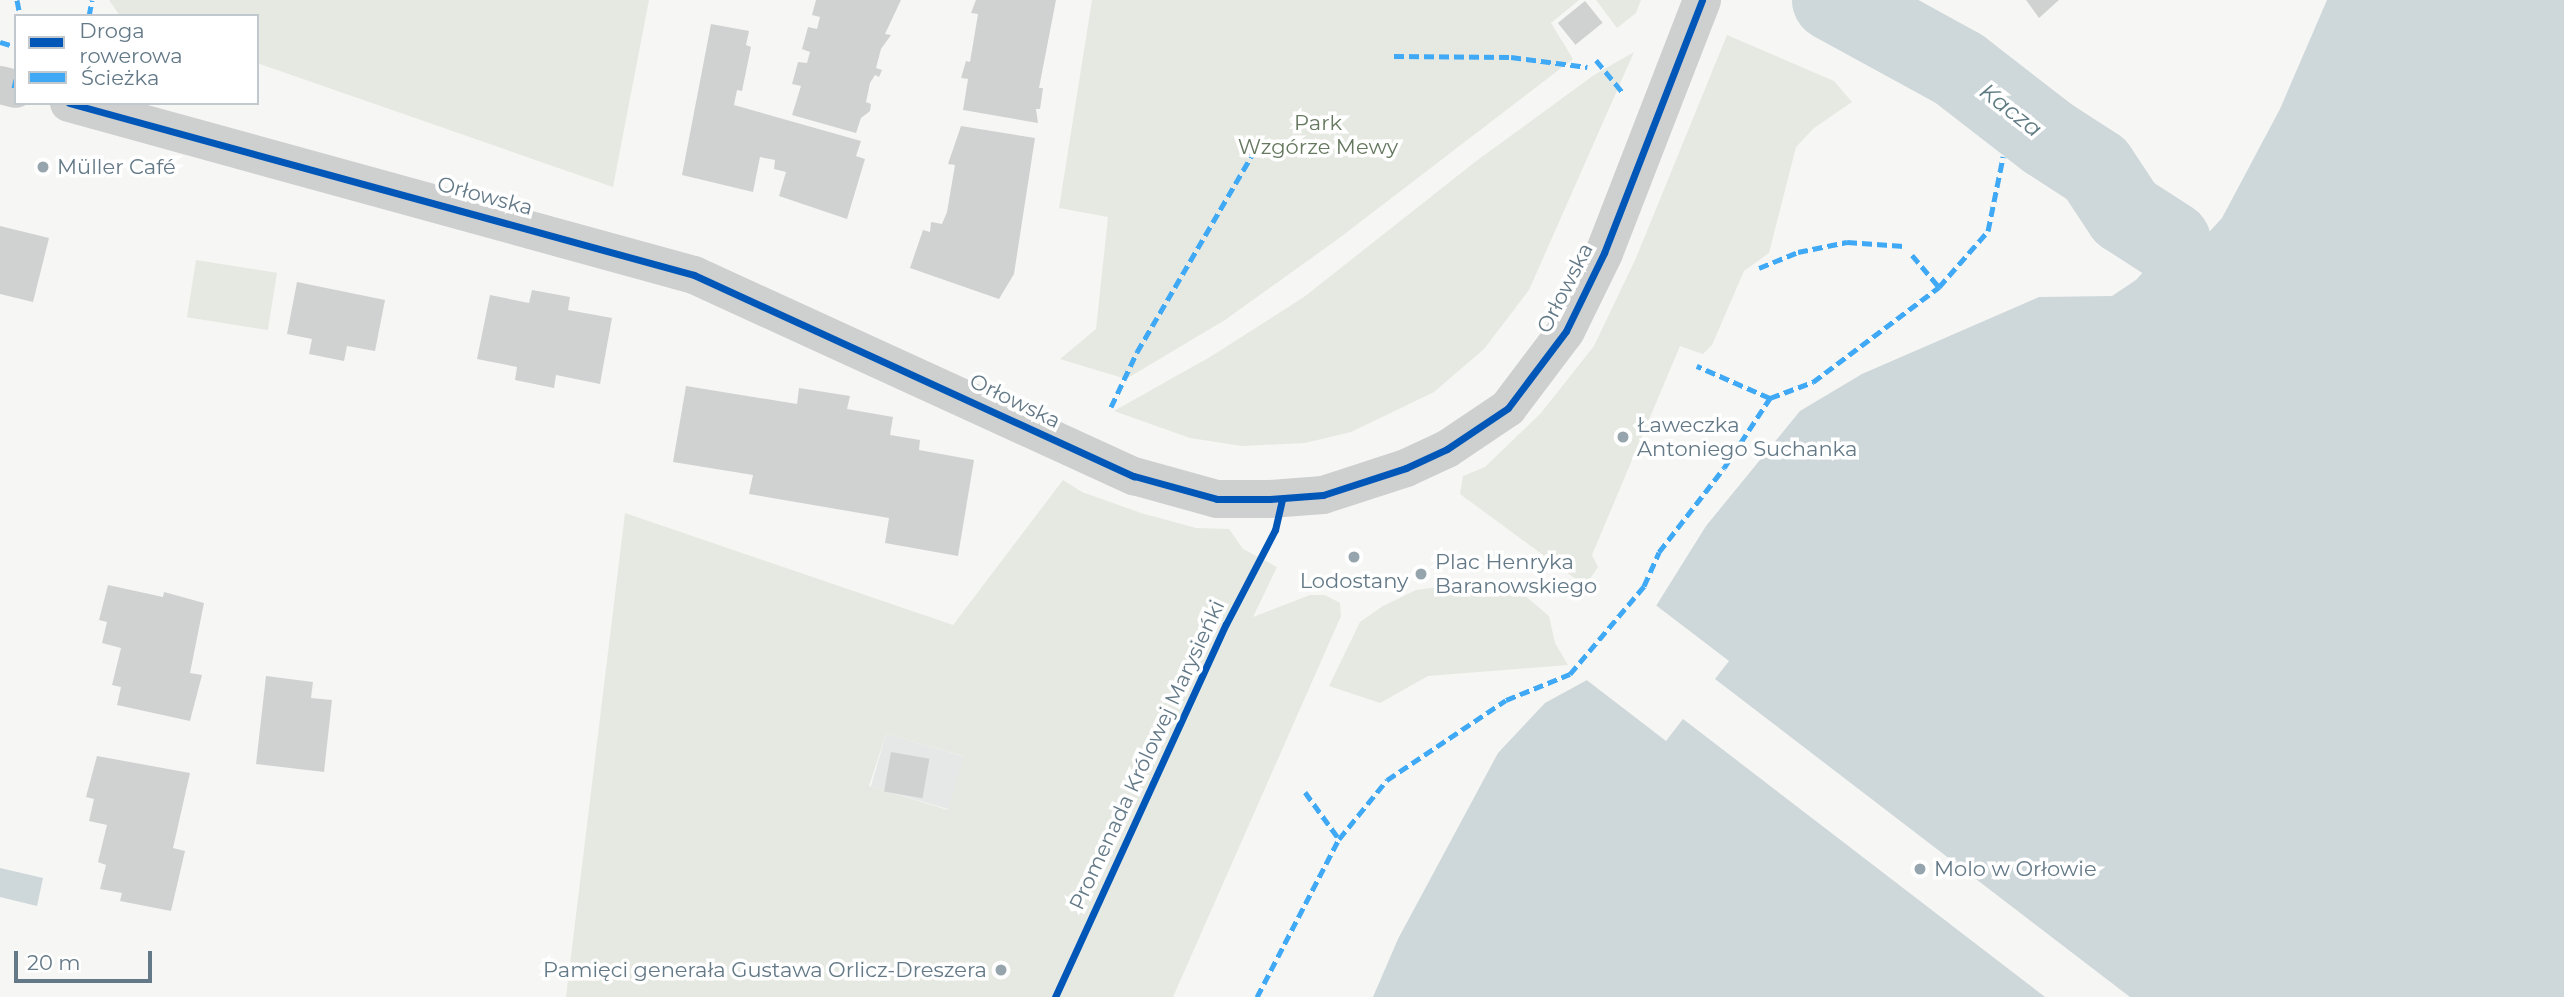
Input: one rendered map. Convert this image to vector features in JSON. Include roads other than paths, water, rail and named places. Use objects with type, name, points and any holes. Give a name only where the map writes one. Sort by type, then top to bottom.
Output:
[{"type":"street","name":"Orłowska","points":[[76,105],[694,275],[1134,476],[1217,499],[1270,499],[1323,495],[1406,468],[1447,449],[1508,408],[1566,331],[1598,265],[1702,0]]},
{"type":"waterway","name":"Kacza","points":[[1833,0],[1959,69],[2048,138],[2096,169],[2125,213],[2170,242]]},
{"type":"place","name":"Müller Café","points":[[43,167]]},
{"type":"place","name":"Ławeczka Antoniego Suchanka","points":[[1623,437]]},
{"type":"place","name":"Lodostany","points":[[1354,557]]},
{"type":"place","name":"Plac Henryka Baranowskiego","points":[[1421,574]]},
{"type":"place","name":"Molo w Orłowie","points":[[1920,869]]},
{"type":"place","name":"Pamięci generała Gustawa Orlicz-Dreszera","points":[[1001,970]]},
{"type":"park label","name":"Park Wzgórze Mewy","points":[[1318,135]]}]
